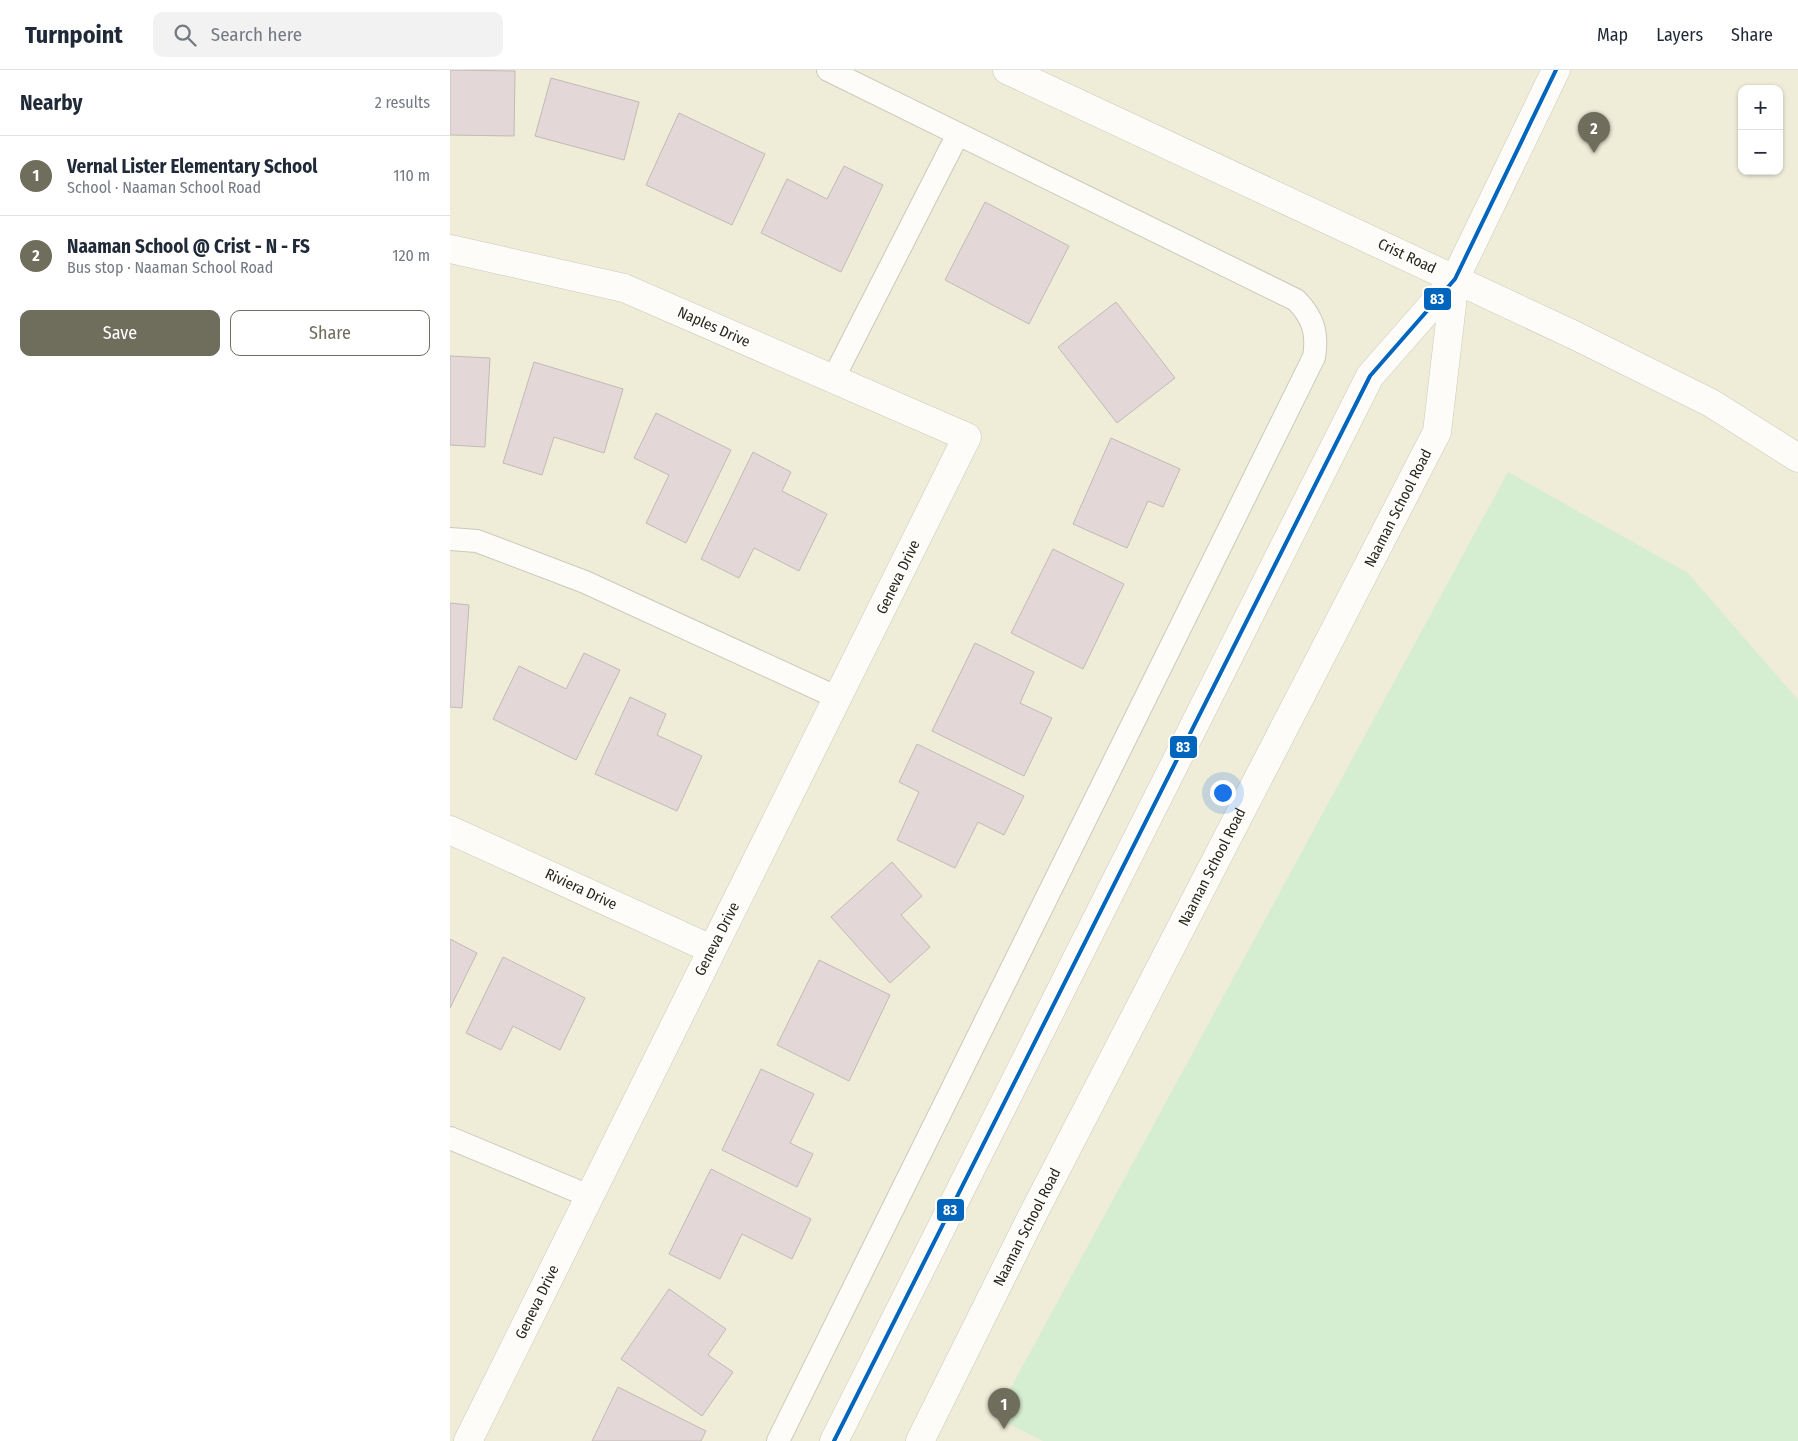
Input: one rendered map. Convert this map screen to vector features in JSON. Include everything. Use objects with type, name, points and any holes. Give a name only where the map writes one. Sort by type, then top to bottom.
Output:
[{"type":"street","name":"Crist Road","points":[[1007,70],[1574,335],[1711,403],[1798,458]]},
{"type":"street","name":"Naaman School Road","points":[[834,1441],[1370,376],[1456,280],[1556,70]]},
{"type":"street","name":"Naples Drive","points":[[450,250],[624,288],[967,437]]},
{"type":"street","name":"Naaman School Road","points":[[920,1441],[1030,1220],[1437,432],[1456,280]]},
{"type":"street","name":"Geneva Drive","points":[[468,1441],[967,437]]},
{"type":"street","name":"Riviera Drive","points":[[450,830],[711,949]]},
{"type":"lane","points":[[778,1441],[1310,366],[1317,341],[1314,326],[1307,311],[1296,300],[828,70]]},
{"type":"lane","points":[[833,379],[958,134]]},
{"type":"lane","points":[[450,539],[477,541],[585,582],[838,698]]},
{"type":"lane","points":[[450,1138],[589,1196]]},
{"type":"green space","points":[[1508,472],[1688,573],[1798,700],[1798,1441],[1043,1441],[995,1417]]},
{"type":"building","points":[[450,70],[515,71],[514,136],[450,135]]},
{"type":"building","points":[[551,78],[639,102],[624,160],[535,136]]},
{"type":"building","points":[[679,113],[765,154],[732,225],[646,185]]},
{"type":"building","points":[[844,166],[883,185],[841,272],[761,233],[787,179],[827,199]]},
{"type":"building","points":[[985,202],[1069,246],[1029,324],[945,280]]},
{"type":"building","points":[[1116,302],[1175,378],[1117,423],[1058,347]]},
{"type":"building","points":[[450,356],[490,358],[485,447],[450,445]]},
{"type":"building","points":[[534,362],[623,389],[604,453],[554,437],[542,475],[503,463]]},
{"type":"building","points":[[656,413],[731,450],[686,543],[646,523],[669,475],[634,458]]},
{"type":"building","points":[[1111,438],[1180,469],[1163,507],[1148,501],[1127,548],[1073,524]]},
{"type":"building","points":[[753,452],[791,472],[782,491],[827,514],[799,571],[754,548],[739,578],[701,559]]},
{"type":"building","points":[[1053,549],[1124,584],[1083,669],[1011,633]]},
{"type":"building","points":[[450,603],[469,605],[462,708],[450,707]]},
{"type":"building","points":[[975,643],[1034,672],[1020,703],[1052,718],[1024,776],[932,731]]},
{"type":"building","points":[[584,653],[620,670],[576,760],[493,719],[519,666],[566,689]]},
{"type":"building","points":[[630,697],[666,714],[657,735],[702,756],[677,811],[595,774]]},
{"type":"building","points":[[917,744],[1024,796],[1004,835],[978,822],[955,868],[897,840],[919,792],[899,782]]},
{"type":"building","points":[[892,862],[922,896],[901,915],[930,947],[890,983],[831,917]]},
{"type":"building","points":[[450,939],[477,953],[450,1008]]},
{"type":"building","points":[[503,957],[585,998],[560,1050],[513,1026],[501,1050],[466,1033]]},
{"type":"building","points":[[819,960],[890,995],[849,1081],[777,1045]]},
{"type":"building","points":[[761,1069],[814,1094],[790,1143],[813,1154],[797,1187],[722,1150]]},
{"type":"building","points":[[711,1169],[811,1219],[792,1259],[742,1234],[720,1279],[669,1254]]},
{"type":"building","points":[[669,1289],[726,1329],[708,1355],[733,1372],[702,1416],[621,1359]]},
{"type":"building","points":[[618,1387],[706,1431],[701,1441],[592,1441]]},
{"type":"transit line","name":"83","points":[[834,1441],[1370,376],[1455,279],[1556,70]]},
{"type":"place","name":"Naaman School @ Crist - N - FS","points":[[1594,153]]},
{"type":"place","name":"Vernal Lister Elementary School","points":[[1004,1429]]}]
